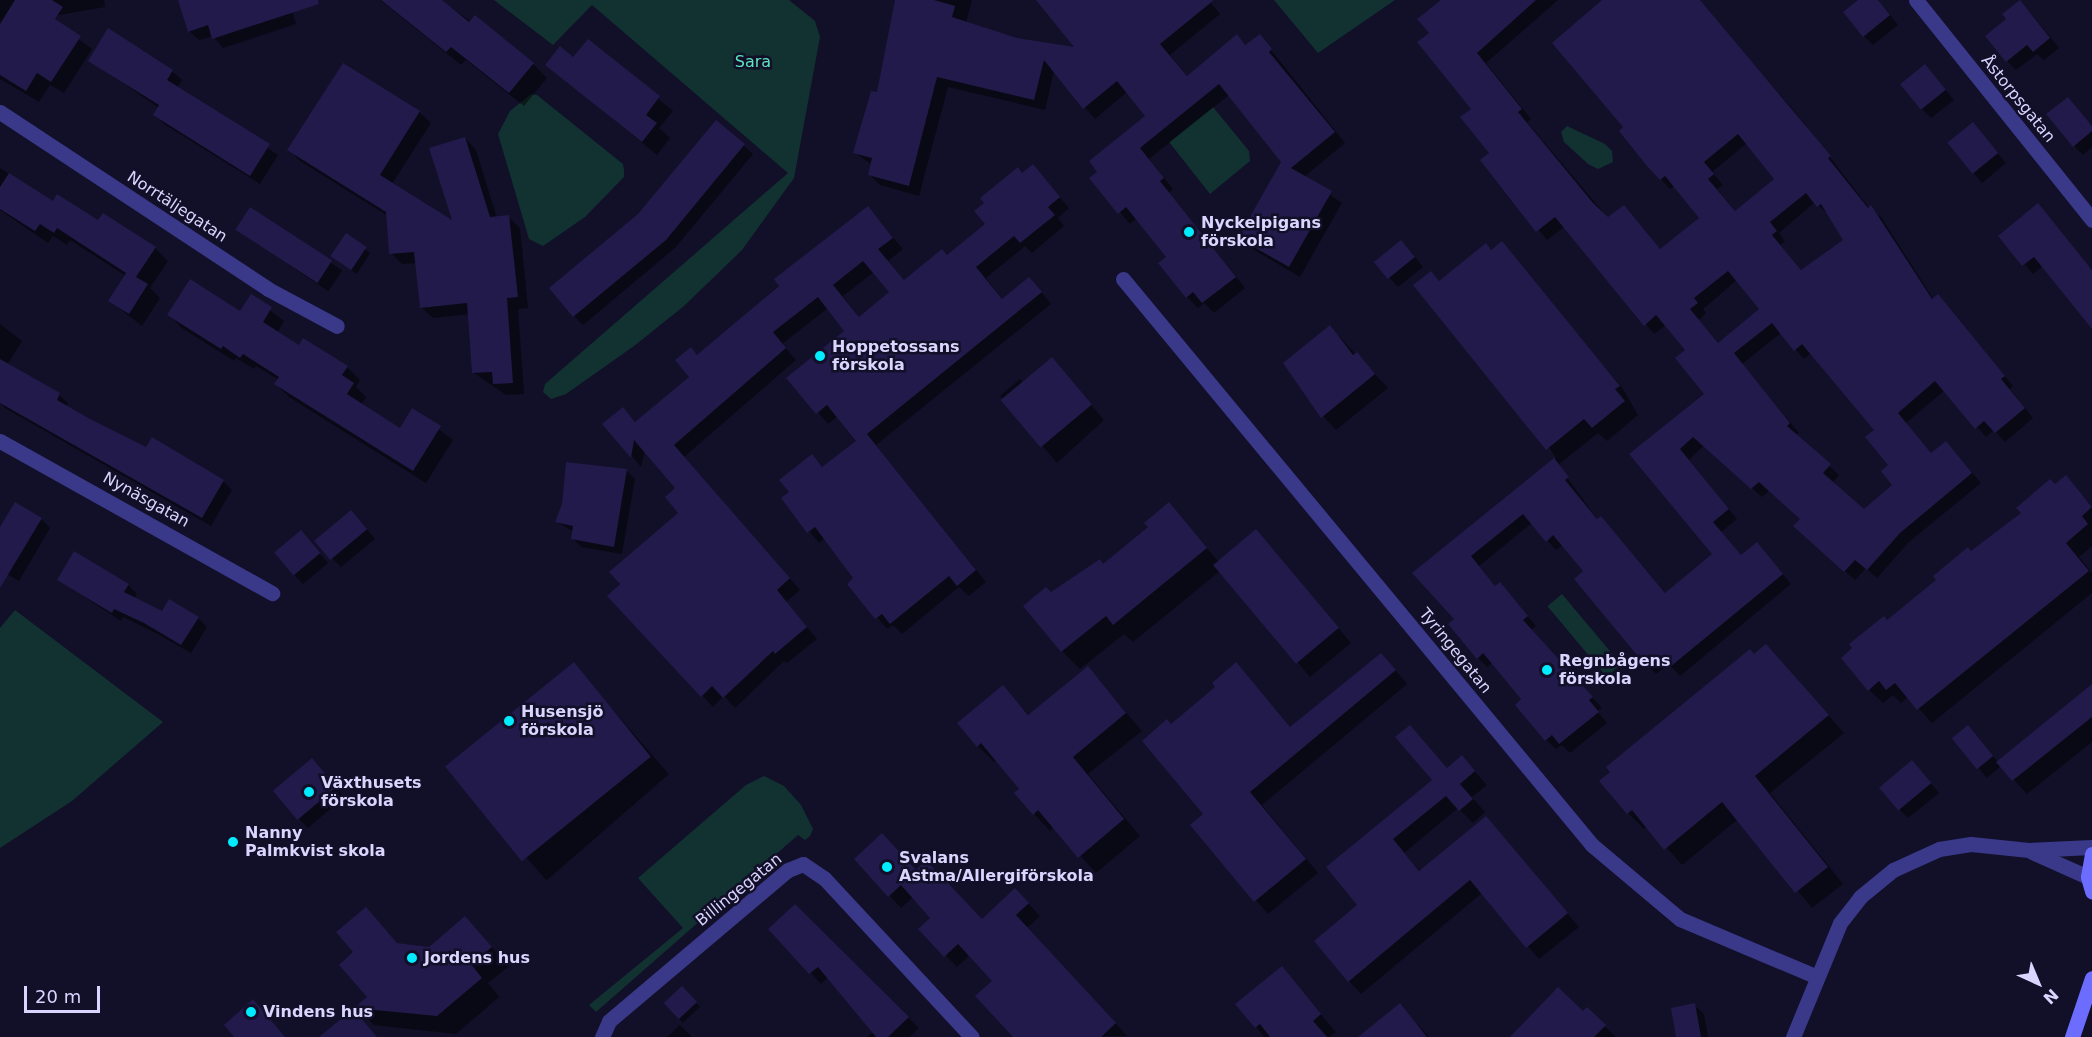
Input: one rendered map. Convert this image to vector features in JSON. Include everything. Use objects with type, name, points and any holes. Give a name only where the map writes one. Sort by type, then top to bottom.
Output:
[{"type":"street","name":"Åstorpsgatan","points":[[1916,0],[2092,220]]},
{"type":"street","name":"Norrtäljegatan","points":[[0,112],[268,289],[337,326]]},
{"type":"street","name":"Tyringegatan","points":[[1123,279],[1592,845],[1680,919],[1815,976]]},
{"type":"street","name":"Nynäsgatan","points":[[0,441],[273,593]]},
{"type":"street","points":[[1793,1037],[1815,976],[1850,909],[1878,881],[1899,866],[1939,849],[1971,844],[2029,850],[2092,848]]},
{"type":"street","points":[[2029,850],[2090,884],[2092,854]]},
{"type":"street","name":"Billingegatan","points":[[602,1037],[609,1021],[788,870],[803,864],[824,878],[972,1037]]},
{"type":"street","points":[[2072,1037],[2092,978]]},
{"type":"green space","name":"Sara","points":[[494,0],[789,0],[815,21],[820,37],[794,178],[742,250],[684,306],[634,346],[566,394],[551,399],[543,392],[545,384],[788,173],[592,5],[553,45]]},
{"type":"green space","points":[[1274,0],[1395,0],[1318,53]]},
{"type":"green space","points":[[531,94],[537,95],[623,164],[624,170],[624,177],[585,217],[543,246],[529,239],[498,134],[510,111]]},
{"type":"green space","points":[[1213,107],[1249,151],[1250,161],[1210,194],[1169,142]]},
{"type":"green space","points":[[1567,126],[1605,144],[1612,151],[1613,162],[1598,169],[1588,164],[1564,142],[1561,132]]},
{"type":"green space","points":[[1562,594],[1621,664],[1607,677],[1547,606]]},
{"type":"green space","points":[[15,610],[163,722],[72,801],[0,848],[0,628]]},
{"type":"green space","points":[[764,776],[784,786],[801,805],[813,829],[810,836],[805,840],[798,835],[596,1012],[589,1005],[683,928],[638,878],[746,785]]},
{"type":"building","points":[[15,0],[52,0],[63,7],[55,19],[81,36],[51,82],[37,73],[26,91],[0,75],[0,24]]},
{"type":"building","points":[[178,0],[318,0],[319,4],[212,39],[208,25],[188,32]]},
{"type":"building","points":[[381,0],[442,0],[469,22],[475,15],[534,63],[509,93],[451,47],[446,52]]},
{"type":"building","points":[[895,0],[934,0],[955,6],[952,17],[1017,38],[1074,47],[1036,0],[1214,0],[1160,44],[1187,76],[1237,34],[1245,45],[1260,34],[1272,49],[1269,52],[1335,132],[1291,168],[1332,191],[1289,267],[1238,238],[1281,162],[1219,84],[1140,148],[1164,178],[1160,181],[1236,277],[1202,303],[1193,292],[1186,298],[1158,263],[1166,257],[1126,207],[1118,214],[1089,178],[1097,172],[1089,161],[1145,116],[1117,81],[1083,109],[1044,60],[1034,100],[937,77],[909,186],[868,175],[872,158],[853,153],[871,91],[877,92]]},
{"type":"building","points":[[1441,0],[1536,0],[1477,53],[1522,109],[1518,112],[1593,203],[1608,217],[1624,205],[1660,249],[1699,218],[1665,176],[1660,180],[1647,166],[1619,131],[1623,127],[1552,43],[1602,0],[1700,0],[1831,156],[1828,158],[1868,208],[1871,205],[1932,299],[1938,294],[2005,376],[2001,379],[2025,408],[1995,433],[1984,421],[1975,429],[1935,381],[1898,413],[1931,453],[1946,441],[1972,473],[1900,533],[1867,570],[1855,560],[1844,572],[1793,526],[1800,519],[1759,482],[1751,489],[1693,437],[1680,449],[1729,509],[1713,522],[1741,555],[1757,542],[1783,574],[1670,667],[1659,655],[1646,666],[1574,579],[1583,571],[1553,535],[1546,542],[1523,514],[1471,556],[1495,586],[1500,582],[1528,616],[1523,620],[1593,697],[1589,700],[1599,712],[1559,744],[1552,735],[1545,741],[1515,705],[1521,699],[1483,653],[1477,659],[1448,624],[1454,619],[1412,573],[1554,458],[1569,477],[1565,480],[1597,519],[1601,516],[1665,593],[1712,554],[1629,454],[1704,394],[1675,358],[1685,350],[1656,315],[1644,326],[1555,217],[1536,232],[1480,160],[1489,153],[1460,117],[1471,109],[1417,42],[1429,33],[1417,19]],"holes":[[[1738,134],[1774,179],[1735,211],[1708,179],[1714,174],[1704,162]],[[1806,193],[1817,207],[1821,204],[1843,240],[1801,270],[1772,235],[1777,231],[1770,222]],[[1728,271],[1759,309],[1718,343],[1690,309],[1698,303],[1694,298]],[[1772,323],[1794,351],[1802,344],[1874,430],[1865,437],[1888,465],[1881,471],[1892,485],[1864,509],[1823,473],[1831,464],[1787,426],[1790,423],[1734,353]]]},
{"type":"building","points":[[1858,0],[1878,0],[1890,15],[1863,37],[1843,12]]},
{"type":"building","points":[[2020,0],[2050,38],[2033,52],[2027,45],[2006,62],[1985,36],[2006,19],[2002,14]]},
{"type":"building","points":[[108,28],[173,70],[167,80],[270,144],[250,176],[153,115],[159,105],[88,61]]},
{"type":"building","points":[[588,39],[660,96],[646,115],[657,123],[642,142],[545,65],[560,46],[573,57]]},
{"type":"building","points":[[343,63],[420,111],[380,175],[452,220],[429,148],[465,137],[490,217],[509,215],[518,297],[507,298],[513,383],[493,384],[492,372],[472,373],[467,303],[420,308],[414,252],[389,254],[386,212],[287,150]]},
{"type":"building","points":[[1925,64],[1946,90],[1921,110],[1900,84]]},
{"type":"building","points":[[2068,97],[2092,126],[2092,131],[2073,147],[2046,114]]},
{"type":"building","points":[[716,120],[745,144],[666,240],[573,317],[549,288],[638,214]]},
{"type":"building","points":[[1973,122],[1998,153],[1973,174],[1947,143]]},
{"type":"building","points":[[1033,164],[1060,197],[1048,207],[1055,215],[1020,243],[1014,236],[976,267],[1002,299],[1029,277],[1042,292],[867,434],[976,570],[957,586],[949,576],[890,624],[882,614],[875,619],[847,584],[853,578],[815,527],[807,533],[781,498],[789,492],[779,480],[812,454],[822,467],[856,441],[827,405],[816,414],[786,378],[844,331],[818,297],[773,332],[786,348],[674,445],[790,578],[777,590],[807,627],[775,654],[773,651],[723,698],[712,686],[701,697],[607,596],[620,584],[609,572],[678,513],[665,497],[675,488],[634,440],[631,458],[602,424],[623,407],[635,422],[689,377],[675,360],[691,347],[697,355],[779,286],[774,279],[868,206],[893,238],[878,249],[904,280],[942,249],[947,255],[985,224],[974,211],[984,203],[980,198],[1018,167],[1022,173]],"holes":[[[863,261],[889,292],[859,317],[833,285]]]},
{"type":"building","points":[[9,173],[53,201],[57,194],[98,220],[103,213],[156,247],[136,277],[148,284],[129,314],[108,301],[126,273],[57,228],[54,233],[40,224],[35,231],[0,209],[0,187]]},
{"type":"building","points":[[2038,203],[2092,270],[2092,329],[2034,257],[2022,266],[1998,236]]},
{"type":"building","points":[[250,207],[332,260],[317,283],[235,230]]},
{"type":"building","points":[[346,233],[367,247],[351,270],[330,256]]},
{"type":"building","points":[[1401,240],[1415,257],[1388,279],[1374,262]]},
{"type":"building","points":[[1502,241],[1620,386],[1615,389],[1625,401],[1592,428],[1584,419],[1546,450],[1413,285],[1431,271],[1439,281],[1486,243],[1491,250]]},
{"type":"building","points":[[190,279],[240,311],[251,294],[272,307],[263,322],[299,345],[303,338],[348,366],[342,375],[354,383],[347,394],[400,428],[412,408],[441,426],[413,471],[274,384],[279,377],[243,354],[240,358],[223,346],[221,349],[167,315]]},
{"type":"building","points":[[1330,325],[1353,355],[1357,352],[1375,374],[1321,418],[1283,363]]},
{"type":"building","points":[[1052,357],[1092,404],[1041,448],[1001,400]]},
{"type":"building","points":[[0,359],[60,393],[57,400],[90,419],[146,447],[152,437],[224,480],[202,518],[0,403]]},
{"type":"building","points":[[566,462],[627,469],[614,547],[571,539],[573,526],[555,522],[562,504]]},
{"type":"building","points":[[2066,475],[2092,507],[2082,516],[2088,524],[2066,543],[2089,571],[1917,710],[1895,683],[1886,690],[1879,681],[1868,691],[1841,658],[1852,648],[1849,644],[1884,616],[1887,620],[1936,580],[1933,576],[1968,547],[1971,551],[2021,513],[2016,508],[2050,479],[2055,484]]},
{"type":"building","points":[[15,502],[42,518],[0,588],[0,527]]},
{"type":"building","points":[[1169,502],[1207,548],[1113,625],[1106,616],[1061,652],[1023,606],[1046,587],[1051,592],[1100,559],[1103,564],[1148,527],[1144,523]]},
{"type":"building","points":[[351,510],[367,529],[330,560],[314,541]]},
{"type":"building","points":[[1256,529],[1339,628],[1296,664],[1213,565]]},
{"type":"building","points":[[301,530],[320,553],[293,575],[274,552]]},
{"type":"building","points":[[74,551],[129,584],[124,592],[162,611],[169,599],[199,617],[181,645],[144,623],[114,609],[112,613],[57,580]]},
{"type":"building","points":[[1766,644],[1829,715],[1755,776],[1828,867],[1795,893],[1722,802],[1664,850],[1632,810],[1627,814],[1599,781],[1610,772],[1606,767],[1640,739],[1750,649],[1754,654]]},
{"type":"building","points":[[1381,653],[1396,670],[1250,792],[1306,859],[1254,902],[1190,825],[1203,814],[1142,741],[1167,719],[1171,724],[1215,687],[1212,683],[1236,662],[1290,727]]},
{"type":"building","points":[[574,662],[651,757],[522,861],[445,766]]},
{"type":"building","points":[[1088,666],[1126,713],[1073,757],[1124,819],[1078,858],[1038,810],[1033,815],[1014,793],[1019,789],[981,743],[977,747],[957,723],[1003,685],[1028,715]]},
{"type":"building","points":[[2092,684],[2092,717],[2012,781],[1996,762]]},
{"type":"building","points":[[1410,725],[1447,768],[1462,755],[1475,771],[1460,784],[1473,799],[1459,811],[1446,796],[1393,839],[1419,871],[1486,816],[1568,913],[1526,948],[1470,880],[1348,982],[1314,941],[1357,905],[1326,867],[1432,780],[1395,737]]},
{"type":"building","points":[[1968,725],[1993,756],[1977,769],[1952,738]]},
{"type":"building","points":[[312,758],[336,787],[297,820],[273,791]]},
{"type":"building","points":[[1912,760],[1931,783],[1898,811],[1879,788]]},
{"type":"building","points":[[882,833],[916,870],[926,860],[982,919],[1015,888],[1029,903],[1016,915],[1116,1023],[1101,1037],[1013,1037],[975,996],[992,981],[958,944],[944,957],[918,929],[930,918],[901,885],[888,897],[854,859]]},
{"type":"building","points":[[795,904],[909,1017],[888,1037],[876,1037],[818,967],[809,974],[768,929]]},
{"type":"building","name":"Jordens hus","points":[[366,907],[397,943],[429,947],[465,916],[492,947],[471,964],[482,978],[437,1016],[354,1008],[367,997],[339,965],[353,952],[336,932]]},
{"type":"building","points":[[1282,966],[1321,1014],[1313,1021],[1327,1037],[1270,1037],[1260,1024],[1255,1028],[1235,1004]]},
{"type":"building","points":[[682,986],[697,1002],[679,1019],[664,1003]]},
{"type":"building","points":[[1558,987],[1583,1011],[1587,1007],[1606,1025],[1594,1037],[1510,1037]]},
{"type":"building","name":"Vindens hus","points":[[253,999],[285,1037],[234,1037],[224,1025]]},
{"type":"building","points":[[1400,1003],[1427,1037],[1358,1037]]},
{"type":"building","points":[[1695,1003],[1701,1037],[1676,1037],[1671,1008]]},
{"type":"building","name":"Vindens hus","points":[[353,1009],[377,1037],[319,1037]]},
{"type":"place","name":"Nyckelpigans förskola","points":[[1189,232]]},
{"type":"place","name":"Hoppetossans förskola","points":[[820,356]]},
{"type":"place","name":"Regnbågens förskola","points":[[1547,670]]},
{"type":"place","name":"Husensjö förskola","points":[[509,721]]},
{"type":"place","name":"Växthusets förskola","points":[[309,792]]},
{"type":"place","name":"Nanny Palmkvist skola","points":[[233,842]]},
{"type":"place","name":"Svalans Astma/Allergiförskola","points":[[887,867]]},
{"type":"place","name":"Jordens hus","points":[[412,958]]},
{"type":"place","name":"Vindens hus","points":[[251,1012]]}]
